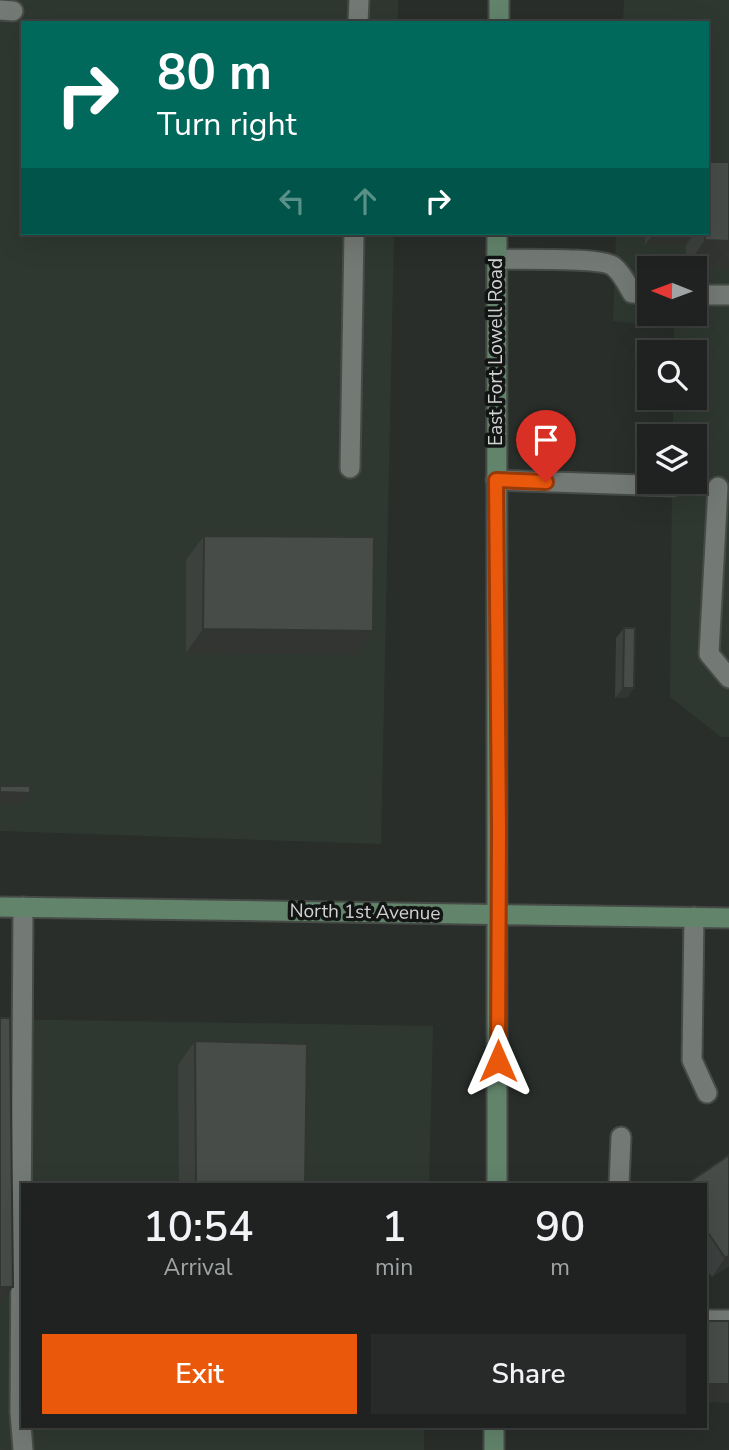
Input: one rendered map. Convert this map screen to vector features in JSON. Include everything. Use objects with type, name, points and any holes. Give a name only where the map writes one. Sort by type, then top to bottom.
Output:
[{"type":"main road","points":[[499,0],[499,21]]},
{"type":"main road","name":"East Fort Lowell Road","points":[[497,235],[497,1183]]},
{"type":"main road","name":"North 1st Avenue","points":[[0,907],[729,918]]},
{"type":"main road","points":[[494,1428],[494,1450]]},
{"type":"lane","points":[[358,21],[359,0]]},
{"type":"lane","points":[[350,468],[354,235]]},
{"type":"lane","points":[[497,260],[611,264],[632,293],[637,293]]},
{"type":"lane","points":[[707,295],[729,295]]},
{"type":"lane","points":[[496,480],[637,485]]},
{"type":"lane","points":[[718,487],[709,654],[729,678]]},
{"type":"lane","points":[[21,1183],[23,907]]},
{"type":"lane","points":[[694,917],[692,1060],[707,1093]]},
{"type":"lane","points":[[619,1183],[621,1137]]},
{"type":"lane","points":[[21,1244],[21,1425]]},
{"type":"lane","points":[[707,1320],[729,1320]]},
{"type":"lane","points":[[21,1428],[23,1450]]},
{"type":"shaded area","points":[[0,0],[398,0],[398,21],[21,21],[21,235],[394,235],[381,844],[0,831]]},
{"type":"shaded area","points":[[624,0],[729,0],[729,737],[721,737],[670,697],[672,494],[707,494],[707,424],[673,424],[673,410],[707,410],[707,340],[674,340],[674,327],[664,326],[707,326],[707,256],[637,256],[637,323],[613,321],[616,235],[709,235],[709,21],[623,21]]},
{"type":"shaded area","points":[[0,1019],[433,1026],[429,1183],[21,1183],[21,1428],[424,1428],[424,1450],[0,1450]]},
{"type":"building","points":[[709,162],[729,162],[729,241],[705,240],[705,235],[709,235]]},
{"type":"building","points":[[204,536],[374,537],[373,631],[203,629]]},
{"type":"building","points":[[624,628],[635,628],[634,688],[623,688]]},
{"type":"building","points":[[0,786],[30,786],[30,793],[0,792]]},
{"type":"building","points":[[0,1018],[10,1018],[13,1287],[0,1287]]},
{"type":"building","points":[[195,1041],[307,1044],[305,1183],[196,1183]]},
{"type":"building","points":[[729,1155],[729,1256],[725,1258],[707,1231],[707,1183],[688,1183]]},
{"type":"building","points":[[707,1321],[729,1321],[729,1384],[707,1384]]},
{"type":"route","points":[[498,1061],[496,480],[546,482]]}]
